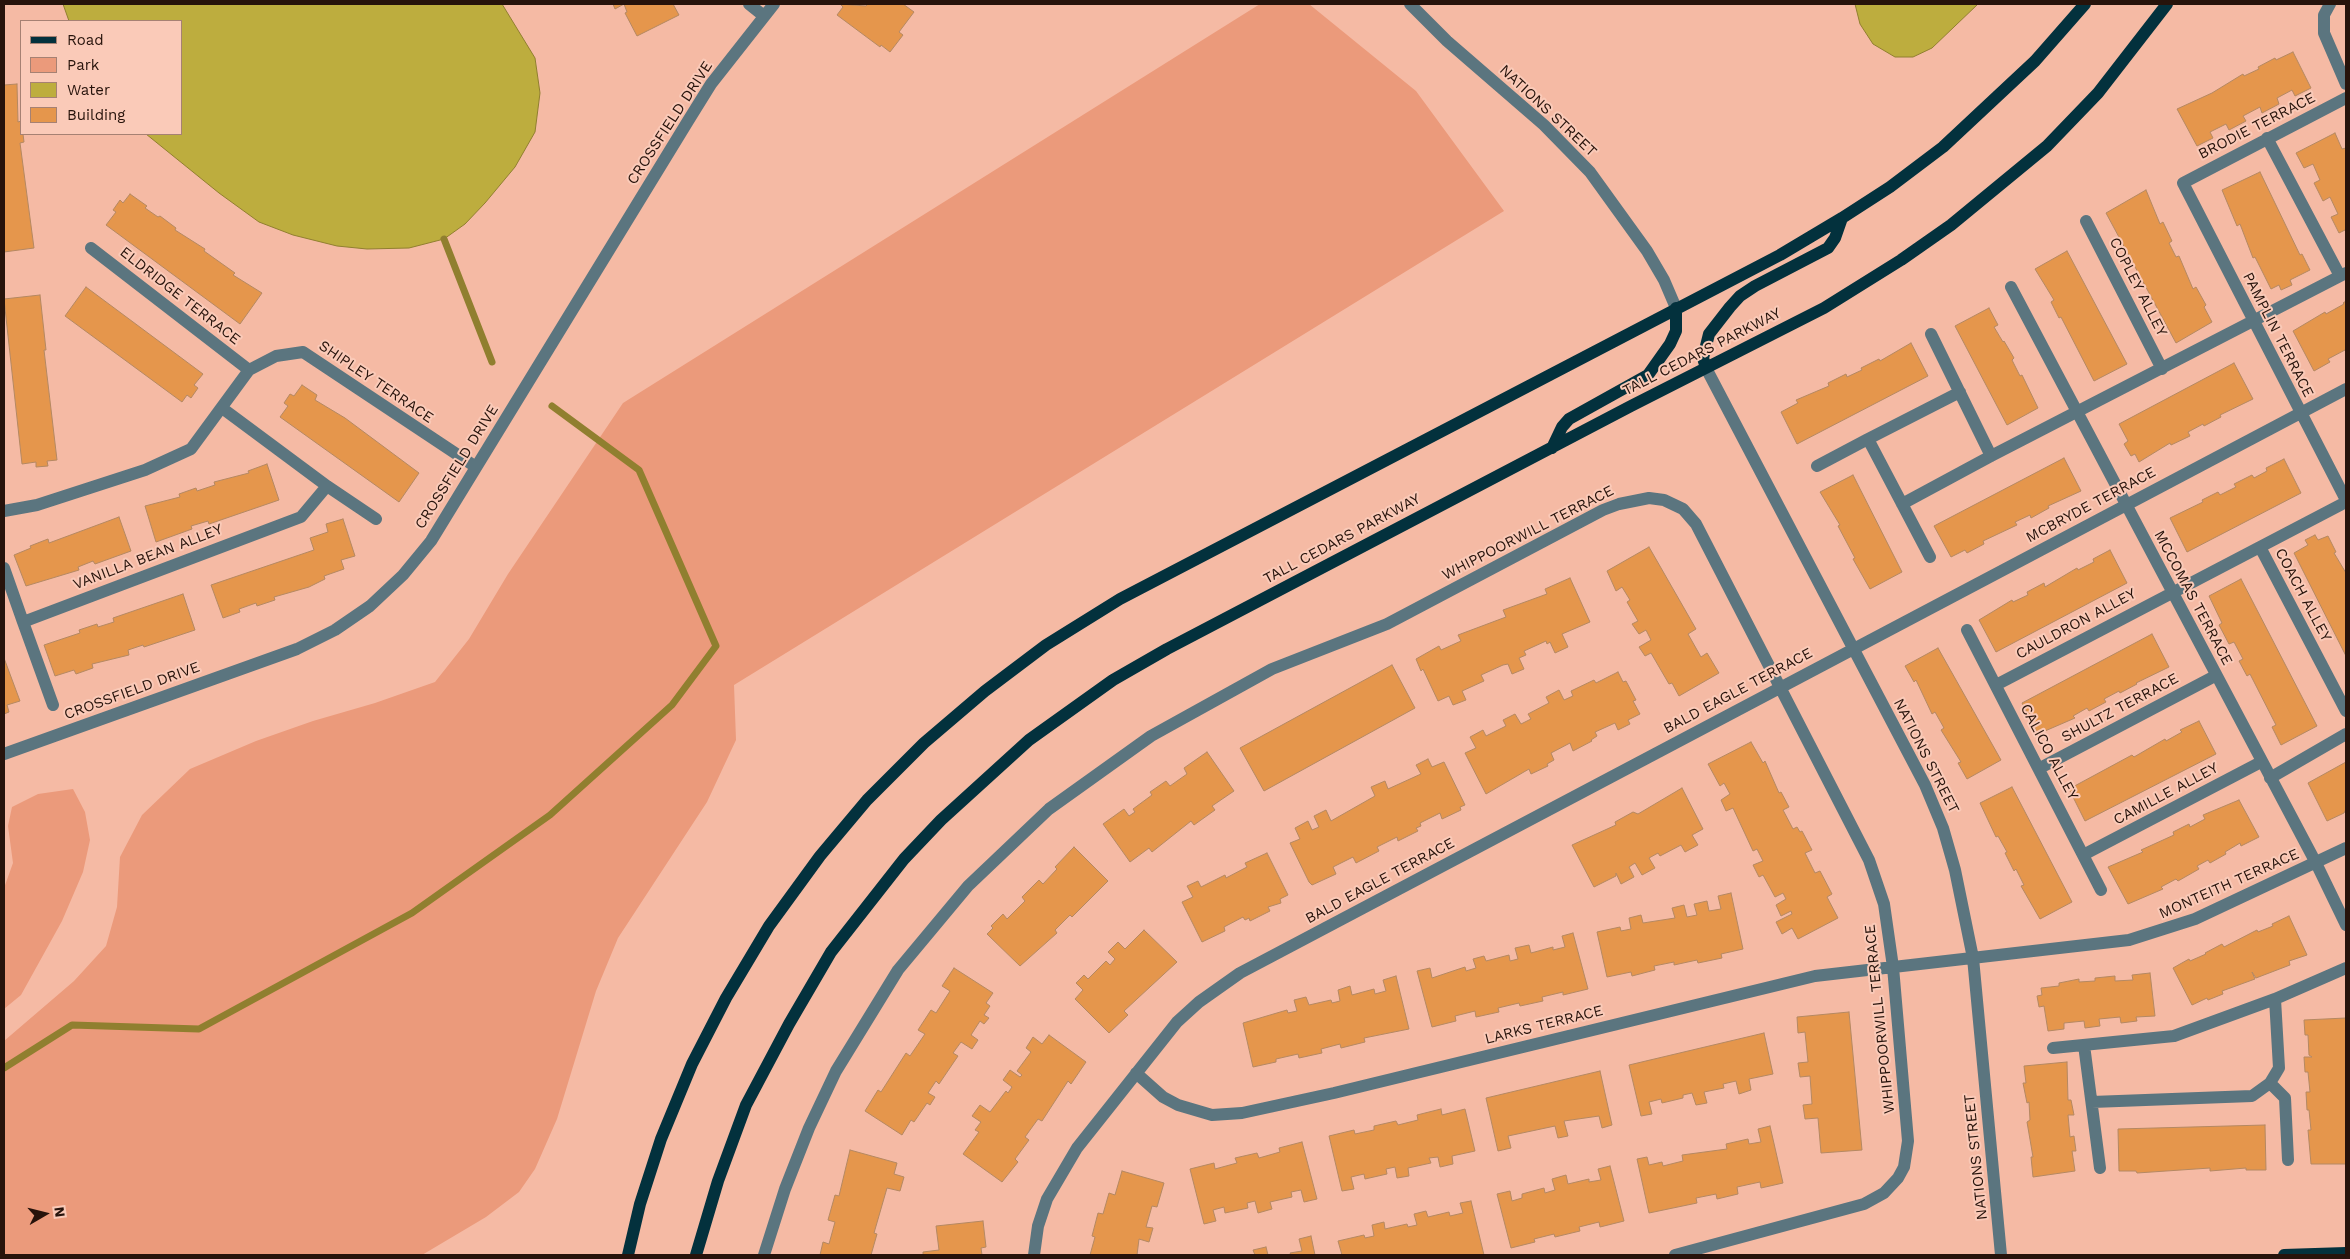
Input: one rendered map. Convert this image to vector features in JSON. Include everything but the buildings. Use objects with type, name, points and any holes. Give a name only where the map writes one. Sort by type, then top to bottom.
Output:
[{"type":"main road","points":[[628,1255],[640,1204],[662,1139],[692,1064],[726,998],[769,926],[820,856],[867,800],[924,743],[985,691],[1046,645],[1120,599],[1780,255],[1842,218],[1890,187],[1943,147],[2035,61],[2085,4]]},
{"type":"main road","name":"TALL CEDARS PARKWAY","points":[[696,1255],[718,1181],[746,1105],[788,1024],[831,952],[904,859],[988,776],[1029,740],[1113,680],[1552,448],[1824,308],[1901,260],[1951,225],[2047,146],[2098,93],[2167,4]]},
{"type":"main road","points":[[1706,368],[1703,358],[1709,334],[1730,307],[1740,296],[1755,286],[1828,248],[1835,238],[1842,218]]},
{"type":"main road","points":[[1552,448],[1562,427],[1569,420],[1648,374],[1670,344],[1676,331],[1676,308]]},
{"type":"main road","points":[[2284,1255],[2346,1253]]},
{"type":"street","points":[[749,4],[764,16]]},
{"type":"street","name":"CROSSFIELD DRIVE","points":[[4,754],[297,649],[335,630],[370,606],[403,575],[431,541],[712,84],[774,4]]},
{"type":"street","name":"NATIONS STREET","points":[[1410,4],[1447,41],[1544,125],[1590,172],[1647,251],[1664,280],[1676,308]]},
{"type":"street","points":[[2330,4],[2324,14],[2324,33],[2346,84]]},
{"type":"street","name":"BRODIE TERRACE","points":[[2183,183],[2266,138],[2346,98]]},
{"type":"street","points":[[1902,504],[2343,274],[2266,138]]},
{"type":"street","name":"PAMPLIN TERRACE","points":[[2183,183],[2346,501]]},
{"type":"street","name":"COPLEY ALLEY","points":[[2086,221],[2162,369]]},
{"type":"street","name":"ELDRIDGE TERRACE","points":[[91,248],[250,370]]},
{"type":"street","name":"MCCOMAS TERRACE","points":[[2011,287],[2215,676],[2316,863],[2346,925]]},
{"type":"street","points":[[1931,334],[1991,456]]},
{"type":"street","name":"SHIPLEY TERRACE","points":[[4,511],[46,502],[145,470],[191,449],[250,370],[276,356],[303,352],[476,467]]},
{"type":"street","name":"NATIONS STREET","points":[[1706,368],[1935,805],[1955,870],[1973,958],[2001,1255]]},
{"type":"street","name":"MCBRYDE TERRACE","points":[[1852,649],[2346,389]]},
{"type":"street","points":[[1817,466],[1960,392]]},
{"type":"street","points":[[222,408],[327,486],[376,519]]},
{"type":"street","points":[[1868,439],[1930,557]]},
{"type":"street","name":"VANILLA BEAN ALLEY","points":[[23,622],[302,517],[327,486]]},
{"type":"street","name":"WHIPPOORWILL TERRACE","points":[[764,1255],[785,1189],[809,1128],[828,1087],[898,970],[968,886],[1049,809],[1160,731],[1272,669],[1387,624],[1603,510],[1619,504],[1649,498],[1664,500],[1683,509],[1696,524],[1869,860],[1884,904],[1894,967],[1908,1141],[1904,1167],[1898,1178],[1884,1193],[1864,1204],[1675,1255]]},
{"type":"street","name":"COACH ALLEY","points":[[2171,591],[2260,547],[2346,501]]},
{"type":"street","name":"COACH ALLEY","points":[[2260,547],[2346,711]]},
{"type":"street","points":[[4,568],[53,705]]},
{"type":"street","name":"CAULDRON ALLEY","points":[[1996,685],[2171,591]]},
{"type":"street","name":"CALICO ALLEY","points":[[1967,630],[2085,854],[2101,890]]},
{"type":"street","name":"BALD EAGLE TERRACE","points":[[1034,1255],[1038,1226],[1047,1199],[1062,1172],[1089,1131],[1176,1022],[1200,1002],[1240,973],[1852,649]]},
{"type":"street","name":"SHULTZ TERRACE","points":[[2040,768],[2215,676]]},
{"type":"street","points":[[2270,778],[2346,734]]},
{"type":"street","name":"CAMILLE ALLEY","points":[[2085,854],[2261,762]]},
{"type":"street","name":"MONTEITH TERRACE","points":[[1973,958],[2129,940],[2146,936],[2195,919],[2346,848]]},
{"type":"street","name":"LARKS TERRACE","points":[[1136,1073],[1163,1097],[1178,1106],[1212,1115],[1242,1113],[1334,1094],[1815,976],[1973,958]]},
{"type":"street","points":[[2053,1048],[2174,1036],[2275,999],[2346,968]]},
{"type":"street","points":[[2092,1102],[2252,1096],[2270,1083],[2279,1068],[2275,999]]},
{"type":"street","points":[[2084,1045],[2100,1168]]},
{"type":"street","points":[[2270,1083],[2285,1098],[2288,1160]]},
{"type":"green space","points":[[1260,4],[1309,4],[1416,91],[1504,211],[734,685],[736,740],[707,802],[618,938],[596,991],[557,1119],[535,1169],[519,1192],[486,1217],[422,1255],[4,1255],[4,1041],[74,981],[106,946],[117,907],[120,857],[142,815],[190,769],[256,741],[435,682],[469,639],[508,574],[623,403]]},
{"type":"green space","points":[[73,789],[85,812],[90,840],[83,872],[62,921],[21,995],[4,1009],[4,888],[13,863],[8,826],[12,807],[38,794]]},
{"type":"water","points":[[63,4],[502,4],[535,58],[540,93],[535,132],[515,167],[485,203],[465,224],[444,239],[409,248],[367,249],[337,246],[293,235],[259,222],[219,193],[147,135],[182,135],[182,20],[69,20]]},
{"type":"water","points":[[1855,4],[1978,4],[1932,48],[1913,57],[1895,57],[1873,44],[1860,24]]},
{"type":"waterway","points":[[444,239],[492,362]]},
{"type":"waterway","points":[[4,1068],[72,1025],[199,1029],[412,913],[550,815],[672,705],[716,646],[639,470],[552,406]]}]
